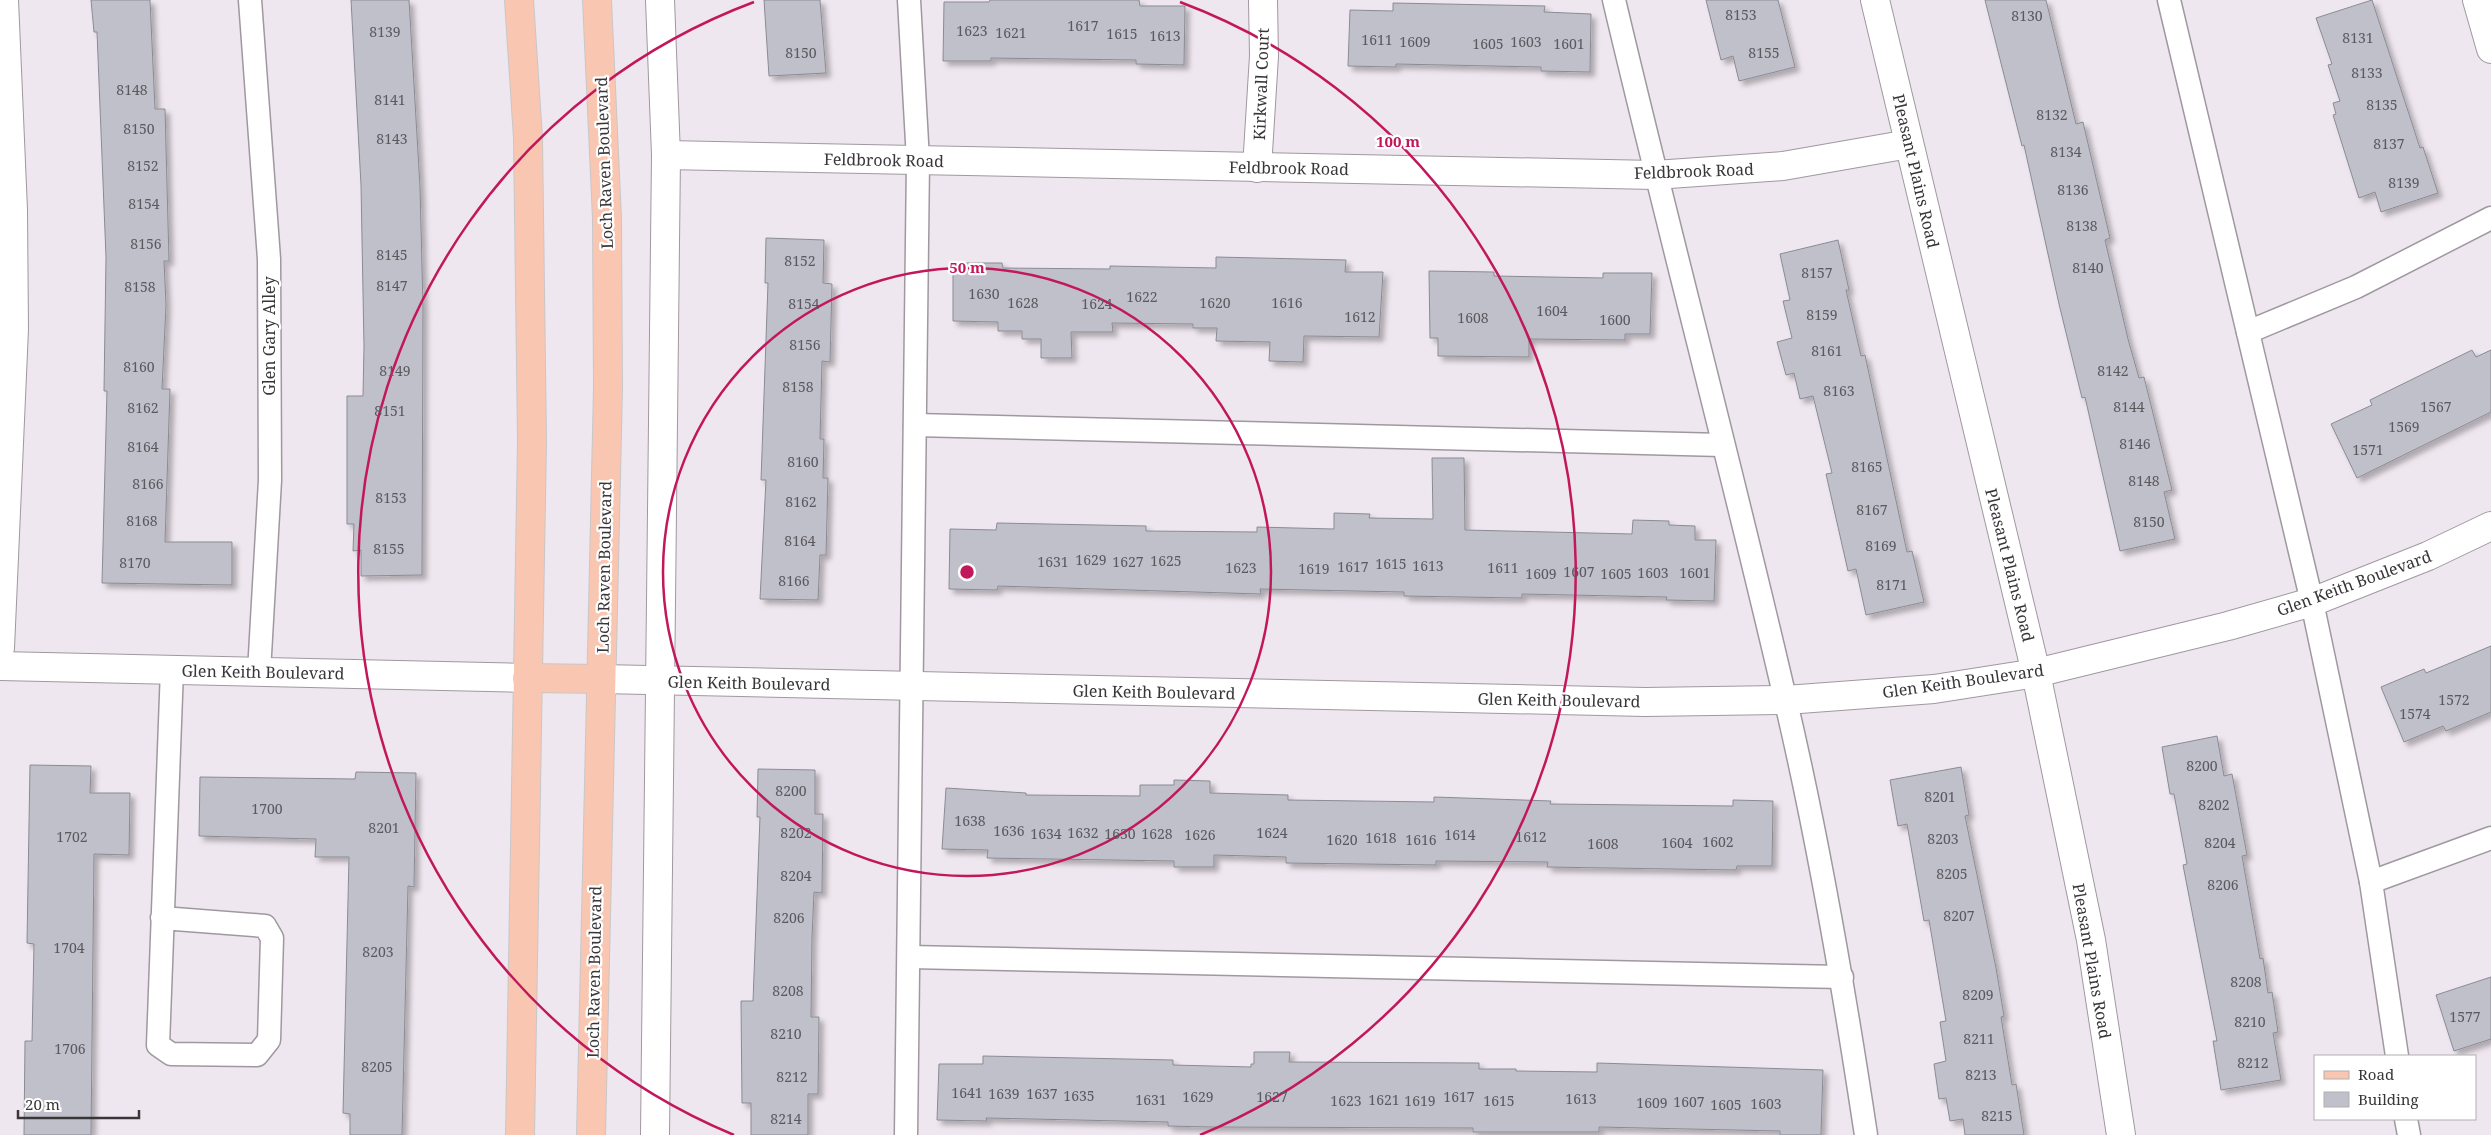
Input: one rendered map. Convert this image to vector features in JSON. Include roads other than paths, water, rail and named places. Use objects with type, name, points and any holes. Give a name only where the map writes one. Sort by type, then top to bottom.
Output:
[{"type":"main road","points":[[519,0],[528,138],[532,441],[520,1135]]},
{"type":"main road","name":"Loch Raven Boulevard","points":[[591,1135],[608,388],[607,219],[597,0]]},
{"type":"main road","points":[[527,678],[601,679]]},
{"type":"street","points":[[0,648],[14,329],[4,77],[4,0]]},
{"type":"street","points":[[655,1135],[666,155],[660,0]]},
{"type":"street","name":"Kirkwall Court","points":[[1258,168],[1264,56],[1262,0]]},
{"type":"street","name":"Pleasant Plains Road","points":[[1875,0],[2036,673],[2091,940],[2121,1135]]},
{"type":"street","points":[[2477,0],[2491,49]]},
{"type":"street","name":"Feldbrook Road","points":[[666,155],[1655,175],[1783,166],[1909,144]]},
{"type":"street","name":"Glen Keith Boulevard","points":[[601,679],[1645,702],[1786,700],[1934,688],[2036,673],[2228,626],[2312,602],[2428,556],[2491,526]]},
{"type":"street","name":"Glen Keith Boulevard","points":[[0,666],[527,678]]},
{"type":"lane","name":"Glen Gary Alley","points":[[250,0],[269,259],[270,480],[259,672]]},
{"type":"lane","points":[[906,1135],[918,160],[909,0]]},
{"type":"lane","points":[[1614,0],[1655,175],[1786,700],[1842,977],[1866,1135]]},
{"type":"lane","points":[[2169,0],[2312,602],[2371,882],[2397,1055]]},
{"type":"lane","points":[[2248,332],[2356,287],[2491,218]]},
{"type":"lane","points":[[915,425],[1722,445]]},
{"type":"lane","points":[[162,918],[265,926],[272,938],[269,1040],[257,1055],[171,1054],[158,1045],[162,918],[172,670]]},
{"type":"lane","points":[[2371,882],[2491,838]]},
{"type":"lane","points":[[909,957],[1842,977]]},
{"type":"lane","points":[[2406,1120],[2409,1135]]}]
